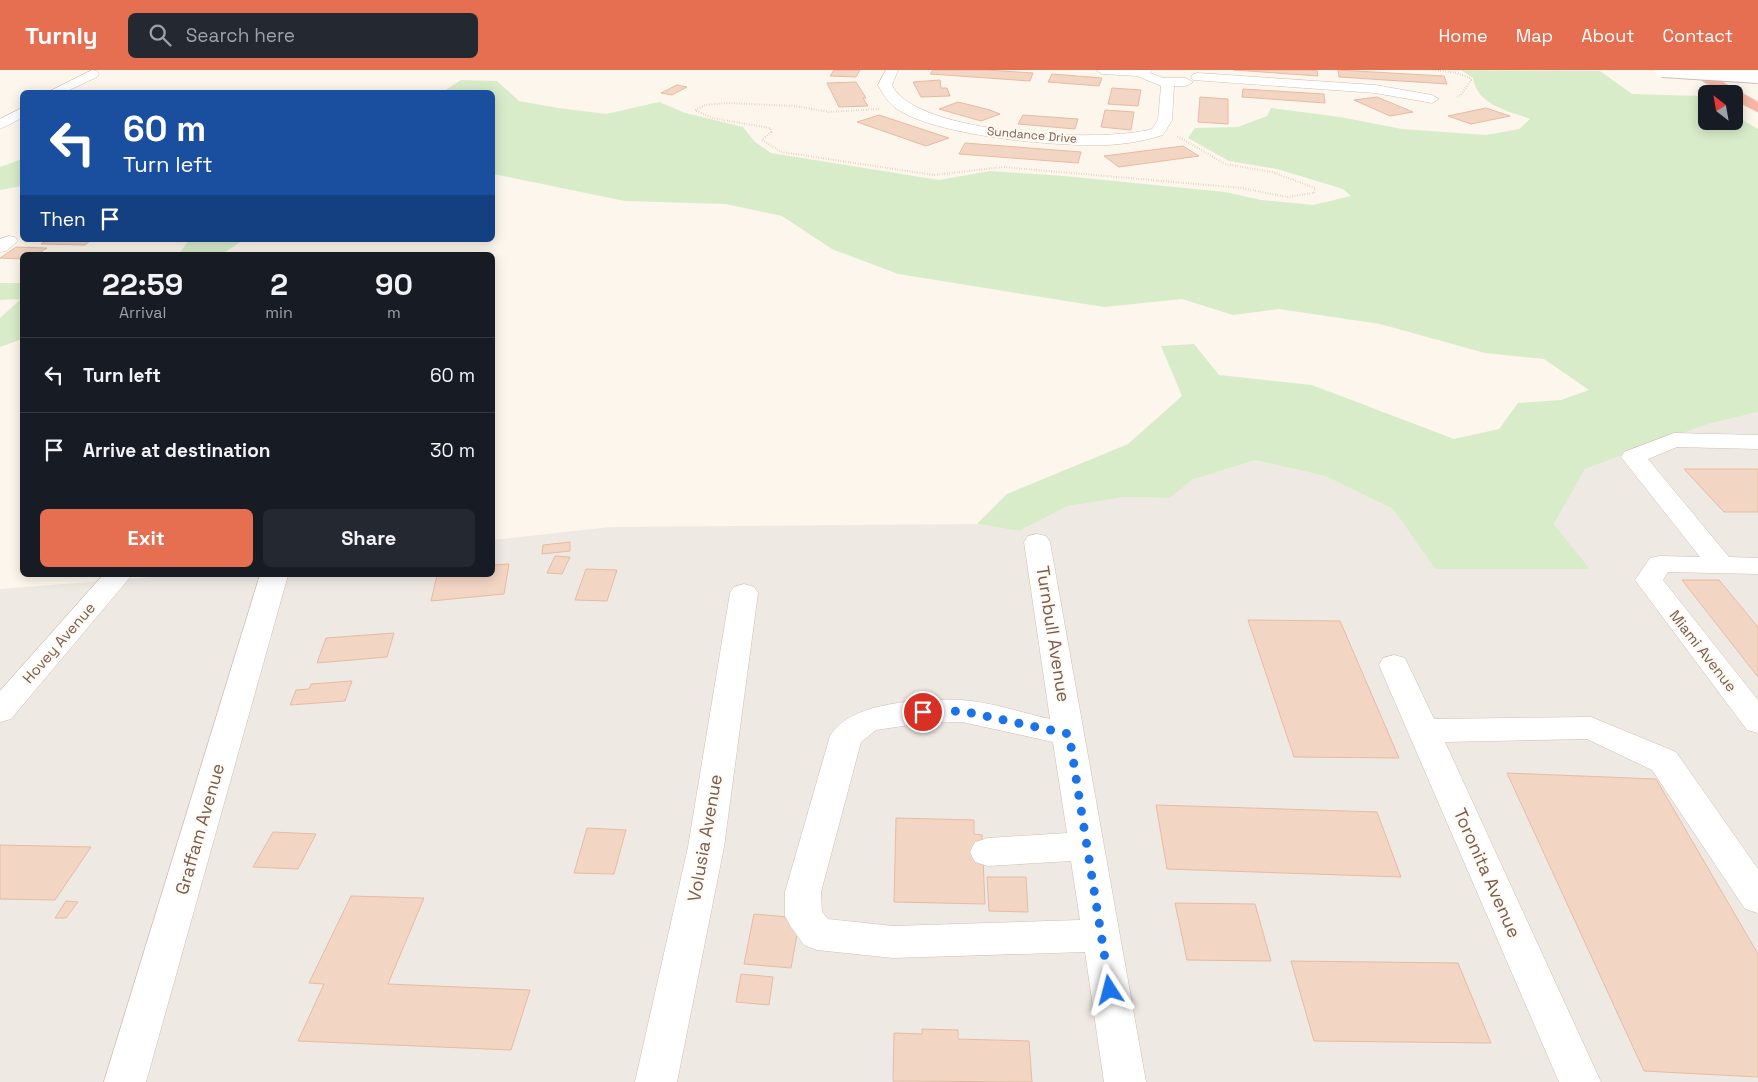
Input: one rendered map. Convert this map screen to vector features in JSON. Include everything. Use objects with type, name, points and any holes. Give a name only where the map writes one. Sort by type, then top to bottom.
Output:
[{"type":"highway","points":[[1692,70],[1718,85]]},
{"type":"highway","points":[[1746,70],[1758,76]]},
{"type":"highway","points":[[1743,99],[1758,108]]},
{"type":"street","name":"Sundance Drive","points":[[892,70],[885,85],[888,92],[905,108],[918,114],[970,129],[1092,141],[1134,140],[1158,132],[1165,120],[1168,82]]},
{"type":"street","points":[[1102,70],[1144,71],[1149,79],[1168,82],[1186,82],[1193,73],[1375,89],[1432,99]]},
{"type":"street","points":[[1662,70],[1758,76]]},
{"type":"street","points":[[60,90],[92,74]]},
{"type":"street","points":[[0,125],[20,113]]},
{"type":"street","points":[[1758,442],[1674,440],[1633,457],[1721,565],[1758,566]]},
{"type":"street","name":"Turnbull Avenue","points":[[1038,542],[1125,1082]]},
{"type":"street","name":"Miami Avenue","points":[[1721,565],[1660,564],[1649,580],[1758,722]]},
{"type":"street","name":"Hovey Avenue","points":[[0,711],[116,577]]},
{"type":"street","name":"Graffam Avenue","points":[[125,1082],[273,577]]},
{"type":"street","name":"Volusia Avenue","points":[[656,1082],[706,847],[744,593]]},
{"type":"street","name":"Toronita Avenue","points":[[1394,665],[1580,1082]]},
{"type":"street","points":[[1069,734],[962,711],[923,712],[868,720],[853,730],[846,736],[803,892],[804,916],[817,934],[893,942],[1101,936]]},
{"type":"street","points":[[1424,731],[1591,728],[1664,761],[1758,898]]},
{"type":"street","points":[[988,852],[1086,846]]},
{"type":"path","points":[[1433,70],[1457,73],[1470,78],[1465,90],[1457,96]]},
{"type":"path","points":[[885,109],[829,112],[795,106],[727,103],[705,105],[695,110],[701,115],[716,119],[770,128],[771,132],[762,140],[781,152],[934,175],[1002,167],[1074,173],[1094,177],[1242,188],[1281,198],[1300,198],[1314,193],[1315,188],[1306,183],[1272,172],[1225,164],[1177,136]]},
{"type":"shaded area","points":[[1758,412],[1758,1082],[0,1082],[0,589],[153,577],[495,577],[495,540],[610,527],[977,524],[1019,531],[1068,506],[1126,497],[1170,498],[1192,480],[1255,460],[1325,476],[1393,509],[1435,569],[1590,569],[1554,524],[1585,469],[1708,424]]},
{"type":"green space","points":[[1461,70],[1600,71],[1632,94],[1698,96],[1698,130],[1743,130],[1743,120],[1758,129],[1758,412],[1708,424],[1585,469],[1554,524],[1590,569],[1435,569],[1393,509],[1325,476],[1255,460],[1192,480],[1170,498],[1126,497],[1068,506],[1019,531],[977,524],[1007,494],[1128,444],[1182,396],[1161,346],[1194,344],[1219,375],[1312,385],[1454,439],[1499,429],[1518,403],[1561,400],[1589,390],[1544,359],[1485,353],[1380,324],[1279,309],[1233,315],[1182,299],[1104,307],[898,274],[832,249],[782,216],[726,204],[625,201],[495,174],[495,90],[445,90],[461,80],[497,81],[519,101],[606,114],[659,102],[685,113],[743,127],[755,142],[771,153],[939,180],[990,171],[1064,176],[1225,192],[1261,200],[1313,205],[1351,196],[1343,189],[1277,169],[1229,161],[1188,138],[1195,128],[1238,127],[1267,116],[1271,108],[1340,117],[1402,129],[1486,135],[1519,129],[1530,119],[1495,106],[1481,95],[1473,78]]},
{"type":"green space","points":[[20,160],[20,186],[0,190],[0,167]]},
{"type":"green space","points":[[188,242],[240,242],[225,252],[180,252]]},
{"type":"green space","points":[[0,283],[20,283],[20,299],[0,300]]},
{"type":"green space","points":[[20,300],[20,340],[0,347],[0,318]]},
{"type":"building","points":[[834,70],[860,70],[856,77],[830,76]]},
{"type":"building","points":[[933,70],[986,70],[1033,73],[1030,81],[930,74]]},
{"type":"building","points":[[1234,70],[1317,70],[1318,76]]},
{"type":"building","points":[[1338,70],[1444,76],[1447,84],[1339,77]]},
{"type":"building","points":[[1052,74],[1102,78],[1099,86],[1048,82]]},
{"type":"building","points":[[940,80],[941,88],[947,88],[950,96],[921,97],[913,82]]},
{"type":"building","points":[[856,82],[866,98],[863,98],[868,106],[839,107],[827,83]]},
{"type":"building","points":[[677,85],[687,87],[672,95],[661,93]]},
{"type":"building","points":[[1112,88],[1141,90],[1138,106],[1108,104]]},
{"type":"building","points":[[1243,89],[1324,94],[1325,103],[1242,97]]},
{"type":"building","points":[[1200,97],[1228,99],[1228,124],[1198,122]]},
{"type":"building","points":[[1377,97],[1413,112],[1390,116],[1354,100]]},
{"type":"building","points":[[958,102],[1000,114],[981,121],[939,109]]},
{"type":"building","points":[[1486,108],[1510,116],[1471,124],[1448,116]]},
{"type":"building","points":[[1105,110],[1134,112],[1131,130],[1101,127]]},
{"type":"building","points":[[879,115],[949,138],[926,146],[857,122]]},
{"type":"building","points":[[1023,115],[1078,119],[1075,129],[1018,124]]},
{"type":"building","points":[[965,143],[1081,152],[1078,163],[959,154]]},
{"type":"building","points":[[1183,146],[1199,156],[1119,167],[1104,156]]},
{"type":"building","points":[[44,242],[89,242],[85,245],[41,244]]},
{"type":"building","points":[[16,247],[47,248],[41,252],[20,252],[20,259],[0,258]]},
{"type":"building","points":[[1684,469],[1758,469],[1758,512],[1724,512]]},
{"type":"building","points":[[570,542],[570,551],[542,554],[543,545]]},
{"type":"building","points":[[555,556],[570,557],[562,574],[547,573]]},
{"type":"building","points":[[509,564],[504,594],[431,601],[437,577],[495,577],[495,565]]},
{"type":"building","points":[[586,569],[617,570],[607,601],[575,600]]},
{"type":"building","points":[[1682,580],[1719,580],[1758,627],[1758,677]]},
{"type":"building","points":[[1248,620],[1340,621],[1399,758],[1294,757]]},
{"type":"building","points":[[394,633],[387,657],[317,663],[326,638]]},
{"type":"building","points":[[352,681],[345,701],[290,705],[296,690],[309,689],[311,684]]},
{"type":"building","points":[[1507,773],[1656,779],[1758,954],[1758,1077],[1644,1071]]},
{"type":"building","points":[[1156,805],[1377,812],[1401,877],[1167,869]]},
{"type":"building","points":[[896,818],[974,820],[974,834],[982,835],[985,904],[894,902]]},
{"type":"building","points":[[587,828],[626,830],[614,874],[574,873]]},
{"type":"building","points":[[273,832],[316,834],[298,869],[253,867]]},
{"type":"building","points":[[0,845],[91,847],[55,900],[0,899]]},
{"type":"building","points":[[987,877],[1026,877],[1028,912],[989,911]]},
{"type":"building","points":[[351,896],[424,898],[388,984],[530,990],[511,1050],[298,1041],[324,984],[309,983]]},
{"type":"building","points":[[66,901],[78,902],[66,918],[55,918]]},
{"type":"building","points":[[1175,903],[1255,904],[1271,961],[1187,960]]},
{"type":"building","points":[[754,914],[800,918],[791,968],[744,964]]},
{"type":"building","points":[[1291,961],[1458,963],[1491,1043],[1314,1041]]},
{"type":"building","points":[[741,974],[773,977],[769,1005],[736,1002]]},
{"type":"building","points":[[922,1029],[958,1030],[958,1039],[1029,1041],[1032,1082],[893,1081],[894,1033],[922,1034]]},
{"type":"route","points":[[923,712],[962,711],[1069,734],[1110,990]]}]
